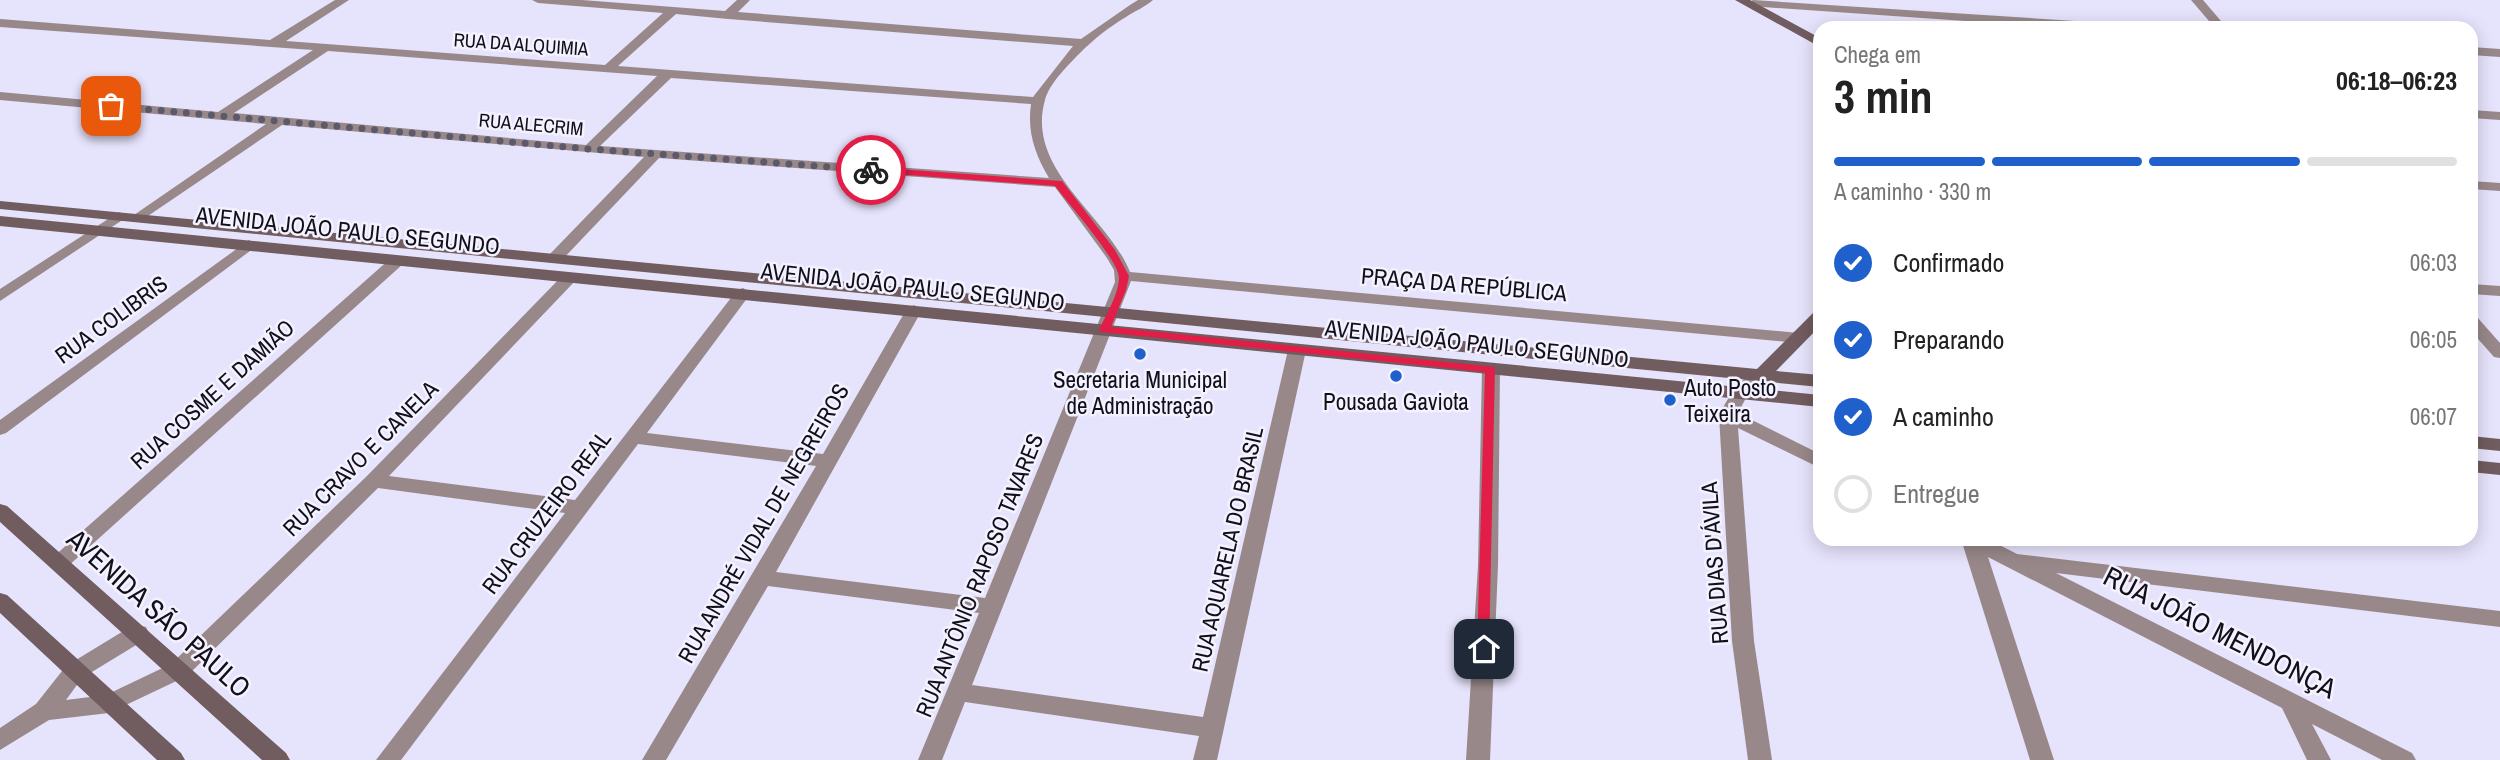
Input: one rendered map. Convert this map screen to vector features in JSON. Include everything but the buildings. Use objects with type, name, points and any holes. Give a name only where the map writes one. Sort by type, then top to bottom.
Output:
[{"type":"main road","points":[[1747,2],[1813,39]]},
{"type":"main road","name":"AVENIDA JOÃO PAULO SEGUNDO","points":[[0,205],[555,258],[1108,321],[1297,350],[1813,400]]},
{"type":"main road","name":"AVENIDA JOÃO PAULO SEGUNDO","points":[[0,221],[914,310],[1108,321],[1813,380]]},
{"type":"main road","points":[[1762,375],[1813,324]]},
{"type":"main road","points":[[2478,443],[2500,445]]},
{"type":"main road","points":[[2478,467],[2500,469]]},
{"type":"main road","name":"AVENIDA SÃO PAULO","points":[[0,511],[278,760]]},
{"type":"main road","points":[[0,601],[173,760]]},
{"type":"street","points":[[272,44],[343,0]]},
{"type":"street","points":[[538,0],[1083,43]]},
{"type":"street","points":[[728,15],[744,0]]},
{"type":"street","points":[[1108,321],[1124,276],[1111,252],[1058,183],[1043,156],[1038,135],[1038,101],[1062,66],[1083,43],[1104,24],[1147,0]]},
{"type":"street","points":[[2197,0],[2215,21]]},
{"type":"street","points":[[1747,2],[2020,21]]},
{"type":"street","points":[[606,70],[673,10]]},
{"type":"street","name":"RUA DA ALQUIMIA","points":[[2,25],[1038,101]]},
{"type":"street","points":[[222,115],[323,49]]},
{"type":"street","points":[[2478,51],[2500,53]]},
{"type":"street","points":[[589,149],[666,75]]},
{"type":"street","name":"RUA ALECRIM","points":[[0,96],[589,149],[1058,183]]},
{"type":"street","points":[[2478,114],[2500,116]]},
{"type":"street","points":[[139,218],[281,120]]},
{"type":"street","points":[[555,258],[655,154]]},
{"type":"street","points":[[2478,185],[2500,187]]},
{"type":"street","points":[[0,296],[119,216]]},
{"type":"street","name":"RUA COLIBRIS","points":[[0,429],[249,245]]},
{"type":"street","name":"RUA COSME E DAMIÃO","points":[[59,563],[397,261]]},
{"type":"street","name":"RUA CRAVO E CANELA","points":[[110,704],[179,670],[374,481],[571,276]]},
{"type":"street","name":"PRAÇA DA REPÚBLICA","points":[[1124,276],[1800,338]]},
{"type":"street","points":[[2478,289],[2500,291]]},
{"type":"street","name":"RUA CRUZEIRO REAL","points":[[388,760],[743,293]]},
{"type":"street","name":"RUA ANDRÉ VIDAL DE NEGREIROS","points":[[654,760],[762,578],[914,310]]},
{"type":"street","name":"RUA ANTÔNIO RAPOSO TAVARES","points":[[930,760],[960,692],[1108,321]]},
{"type":"street","points":[[2478,329],[2500,353]]},
{"type":"street","name":"RUA AQUARELA DO BRASIL","points":[[1205,760],[1297,350]]},
{"type":"street","points":[[1478,760],[1488,565],[1491,369]]},
{"type":"street","points":[[1762,375],[1740,393],[1728,415],[1813,458]]},
{"type":"street","name":"RUA DIAS D'ÁVILA","points":[[1728,415],[1743,641],[1760,760]]},
{"type":"street","points":[[632,437],[828,461]]},
{"type":"street","points":[[374,481],[581,508]]},
{"type":"street","points":[[1974,546],[2042,760]]},
{"type":"street","name":"RUA JOÃO MENDONÇA","points":[[1986,546],[2404,760]]},
{"type":"street","points":[[2017,561],[2500,619]]},
{"type":"street","points":[[762,578],[992,607]]},
{"type":"street","points":[[0,740],[44,711],[74,671],[138,633]]},
{"type":"street","points":[[960,692],[1212,728]]},
{"type":"street","points":[[2289,700],[2319,760]]},
{"type":"street","points":[[44,711],[110,704]]},
{"type":"way so far","points":[[111,106],[589,149],[871,170]]},
{"type":"place","name":"Secretaria Municipal de Administração","points":[[1140,354]]},
{"type":"place","name":"Pousada Gaviota","points":[[1396,376]]},
{"type":"place","name":"Auto Posto Teixeira","points":[[1670,400]]},
{"type":"route","points":[[871,170],[1058,183],[1111,252],[1124,276],[1105,330],[1491,369],[1484,649]]}]
